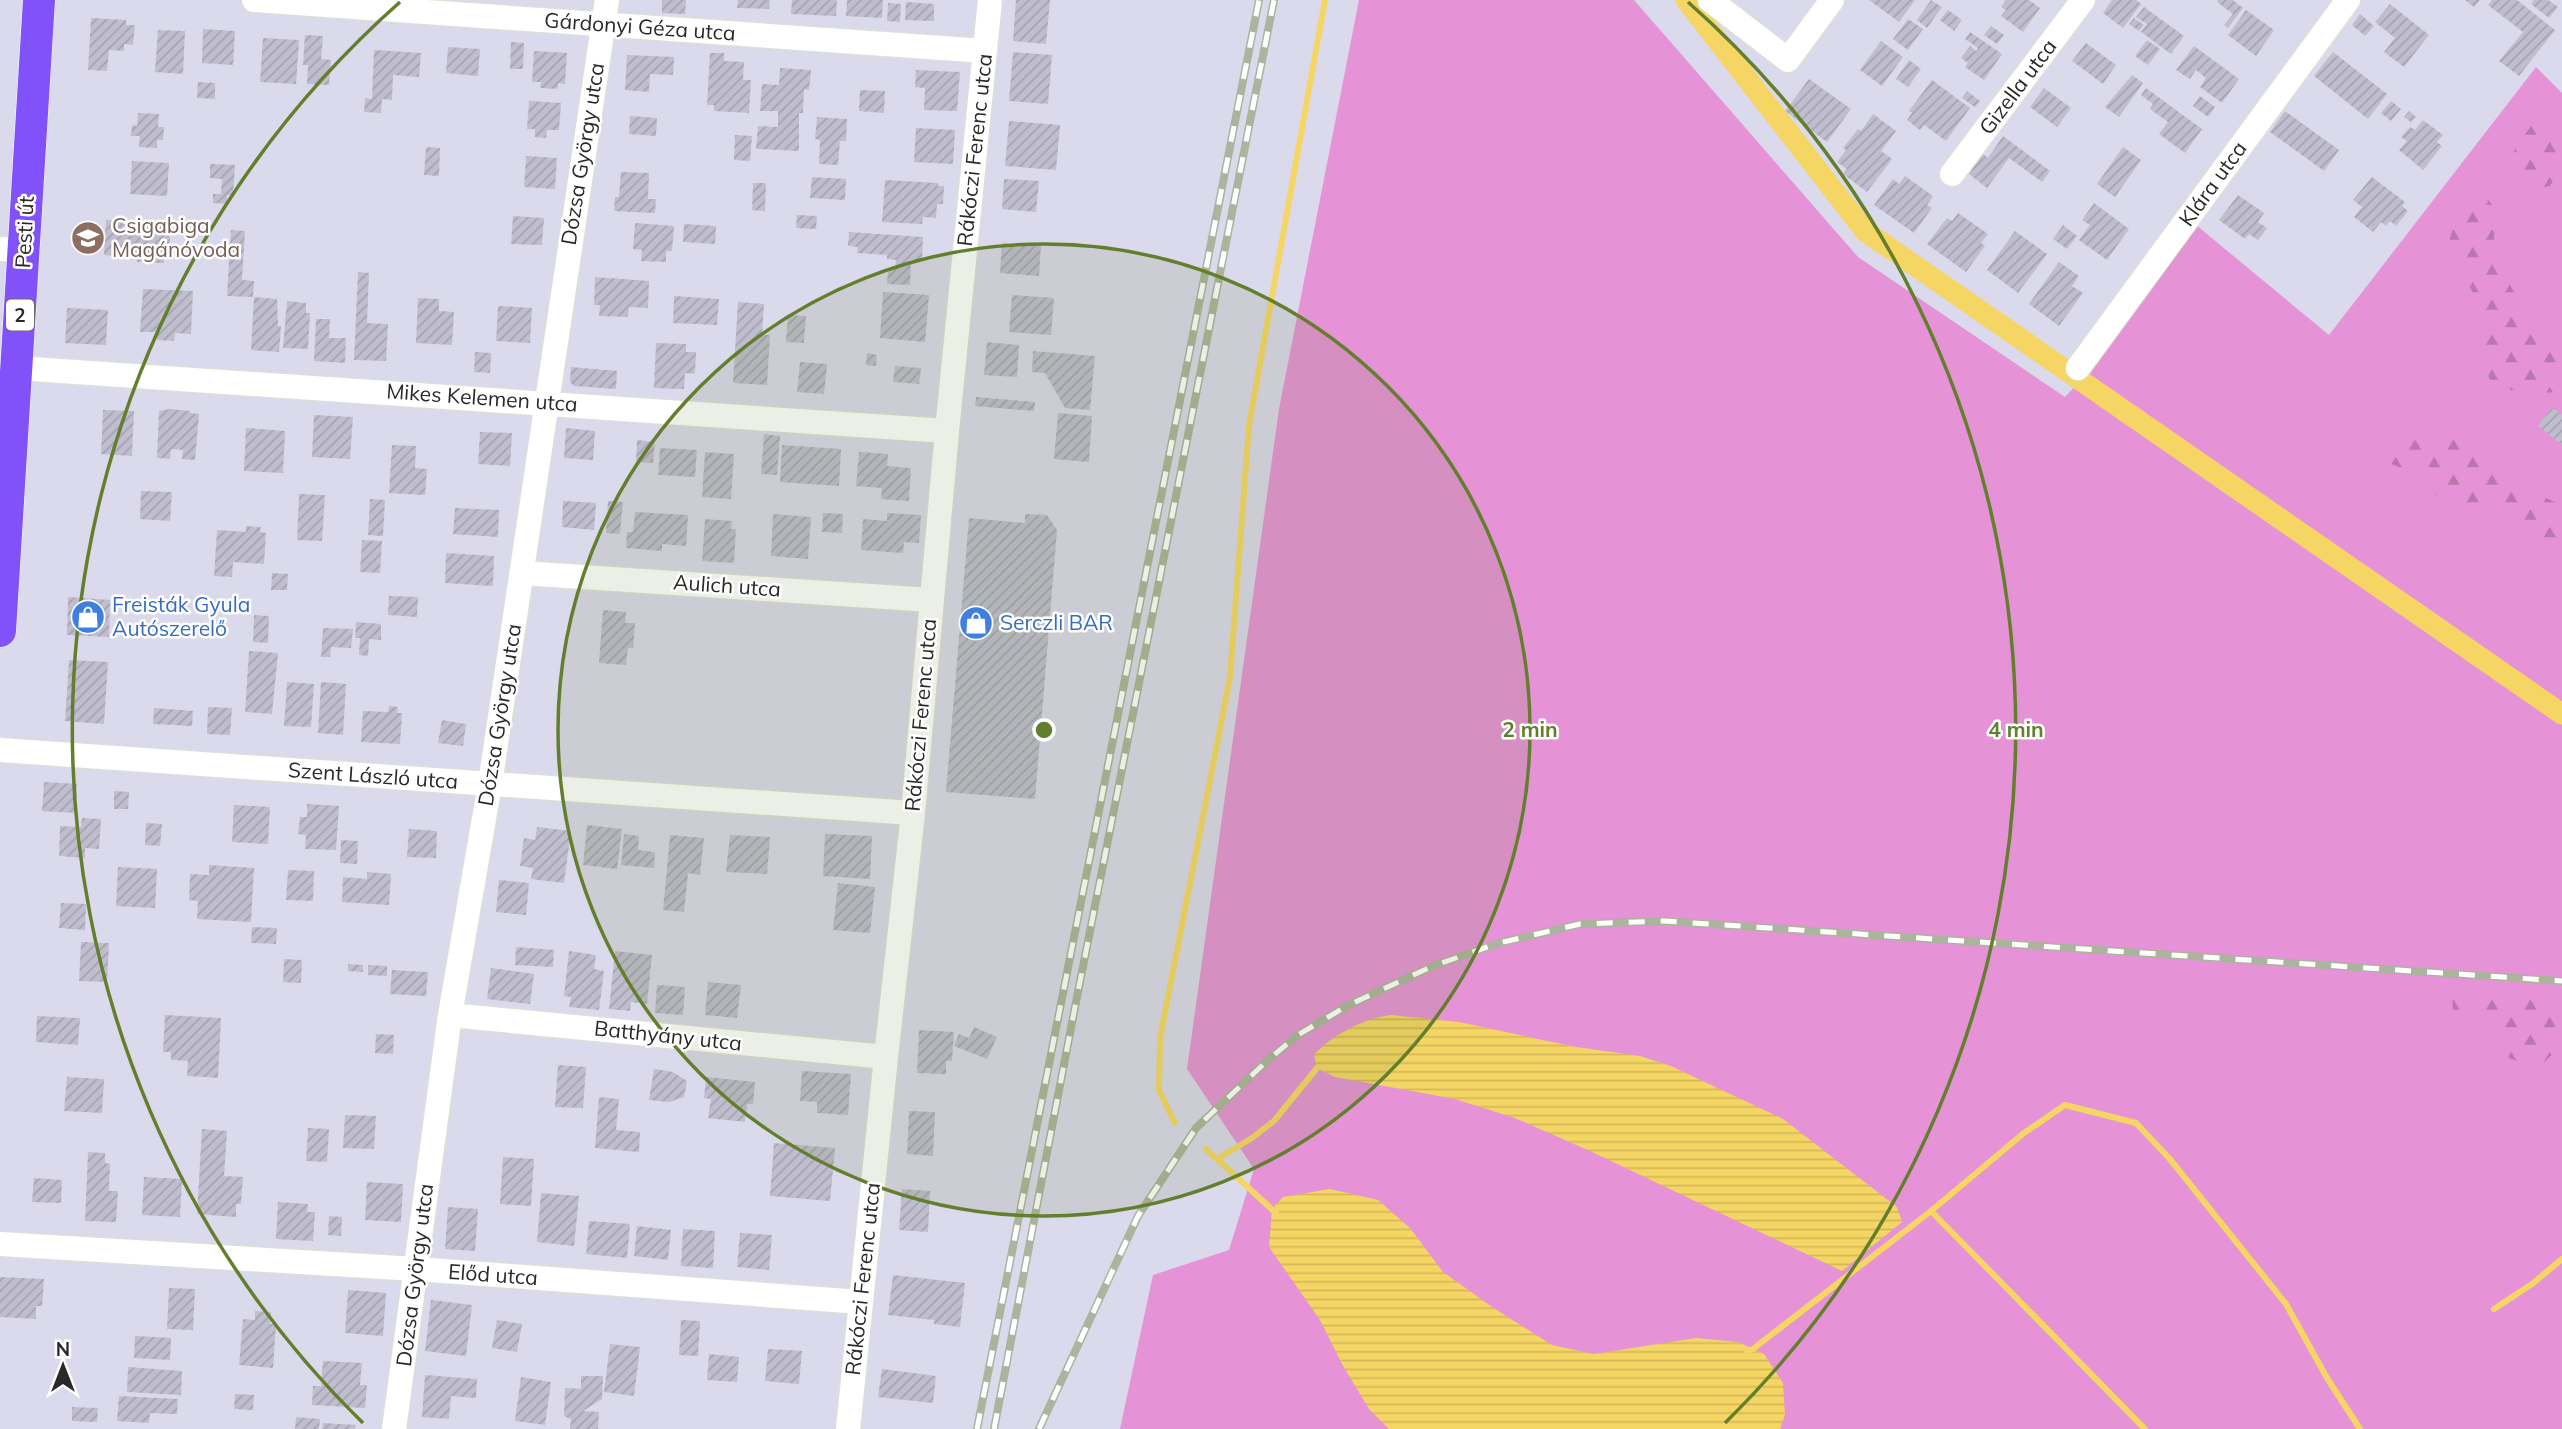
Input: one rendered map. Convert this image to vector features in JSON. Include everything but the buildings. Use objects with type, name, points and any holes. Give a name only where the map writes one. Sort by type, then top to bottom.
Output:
[{"type":"main road","name":"Pesti út","points":[[0,631],[17,368],[12,250],[38,0]]},
{"type":"street","name":"Gárdonyi Géza utca","points":[[254,0],[605,12],[985,51]]},
{"type":"street","name":"Rákóczi Ferenc utca","points":[[848,1429],[914,813],[931,600],[990,0]]},
{"type":"street","points":[[1710,0],[1788,60],[1832,0]]},
{"type":"street","name":"Gizella utca","points":[[1952,174],[2083,0]]},
{"type":"street","name":"Klára utca","points":[[2078,368],[2348,0]]},
{"type":"street","name":"Dózsa György utca","points":[[394,1429],[450,1014],[490,784],[605,12]]},
{"type":"street","name":"Mikes Kelemen utca","points":[[17,368],[947,431]]},
{"type":"street","name":"Aulich utca","points":[[522,573],[931,600]]},
{"type":"street","name":"Szent László utca","points":[[0,750],[914,813]]},
{"type":"street","name":"Batthyány utca","points":[[450,1014],[886,1057]]},
{"type":"street","name":"Előd utca","points":[[0,1244],[416,1269],[861,1302]]},
{"type":"green space","points":[[1359,0],[1634,0],[1858,257],[2065,397],[2081,380],[2196,225],[2329,335],[2536,67],[2562,93],[2562,1429],[1120,1429],[1153,1275],[1229,1250],[1254,1169],[1187,1069],[1279,409]]},
{"type":"green space","points":[[2549,121],[2562,124],[2562,172],[2559,172],[2550,186],[2526,190],[2511,162],[2516,146],[2531,126]]},
{"type":"green space","points":[[2485,196],[2498,212],[2494,237],[2499,267],[2540,335],[2555,343],[2562,342],[2562,392],[2531,393],[2493,387],[2483,363],[2487,319],[2448,246],[2456,215]]},
{"type":"green space","points":[[2435,433],[2469,440],[2501,465],[2518,484],[2562,506],[2562,538],[2543,541],[2530,535],[2504,515],[2472,504],[2438,498],[2422,476],[2391,464],[2391,449]]},
{"type":"green space","points":[[2452,995],[2562,999],[2562,1045],[2538,1068],[2509,1058],[2492,1023],[2474,1015],[2453,1011]]},
{"type":"shaded area","points":[[1391,1015],[1459,1022],[1576,1047],[1640,1056],[1671,1066],[1783,1119],[1897,1207],[1902,1222],[1842,1271],[1515,1118],[1455,1099],[1335,1077],[1317,1068],[1314,1055],[1330,1041],[1360,1024]]},
{"type":"shaded area","points":[[1330,1189],[1378,1200],[1410,1228],[1443,1272],[1552,1345],[1594,1354],[1696,1338],[1738,1342],[1764,1354],[1783,1383],[1785,1415],[1780,1429],[1389,1429],[1369,1409],[1320,1320],[1269,1247],[1272,1209],[1283,1197]]},
{"type":"waterway","points":[[1175,1123],[1159,1090],[1160,1038],[1230,677],[1249,425],[1325,0]]},
{"type":"waterway","points":[[1686,0],[1865,231],[2562,714]]},
{"type":"waterway","points":[[1217,1159],[1274,1121],[1317,1068]]},
{"type":"waterway","points":[[1747,1351],[1931,1211],[2024,1133],[2065,1105],[2136,1123],[2169,1158],[2286,1304],[2327,1378],[2360,1429]]},
{"type":"waterway","points":[[1206,1149],[1276,1213]]},
{"type":"waterway","points":[[1931,1211],[2145,1429]]},
{"type":"waterway","points":[[2494,1309],[2532,1284],[2562,1259]]},
{"type":"railway","points":[[977,1429],[1259,0]]},
{"type":"railway","points":[[994,1429],[1274,0]]},
{"type":"railway","points":[[1039,1429],[1138,1216],[1196,1128],[1298,1035],[1347,1006],[1433,966],[1499,943],[1580,924],[1664,921],[2562,981]]},
{"type":"place","name":"Csigabiga Magánóvoda","points":[[88,238]]},
{"type":"place","name":"Freisták Gyula Autószerelő","points":[[88,617]]},
{"type":"place","name":"Serczli BAR","points":[[976,623]]}]
